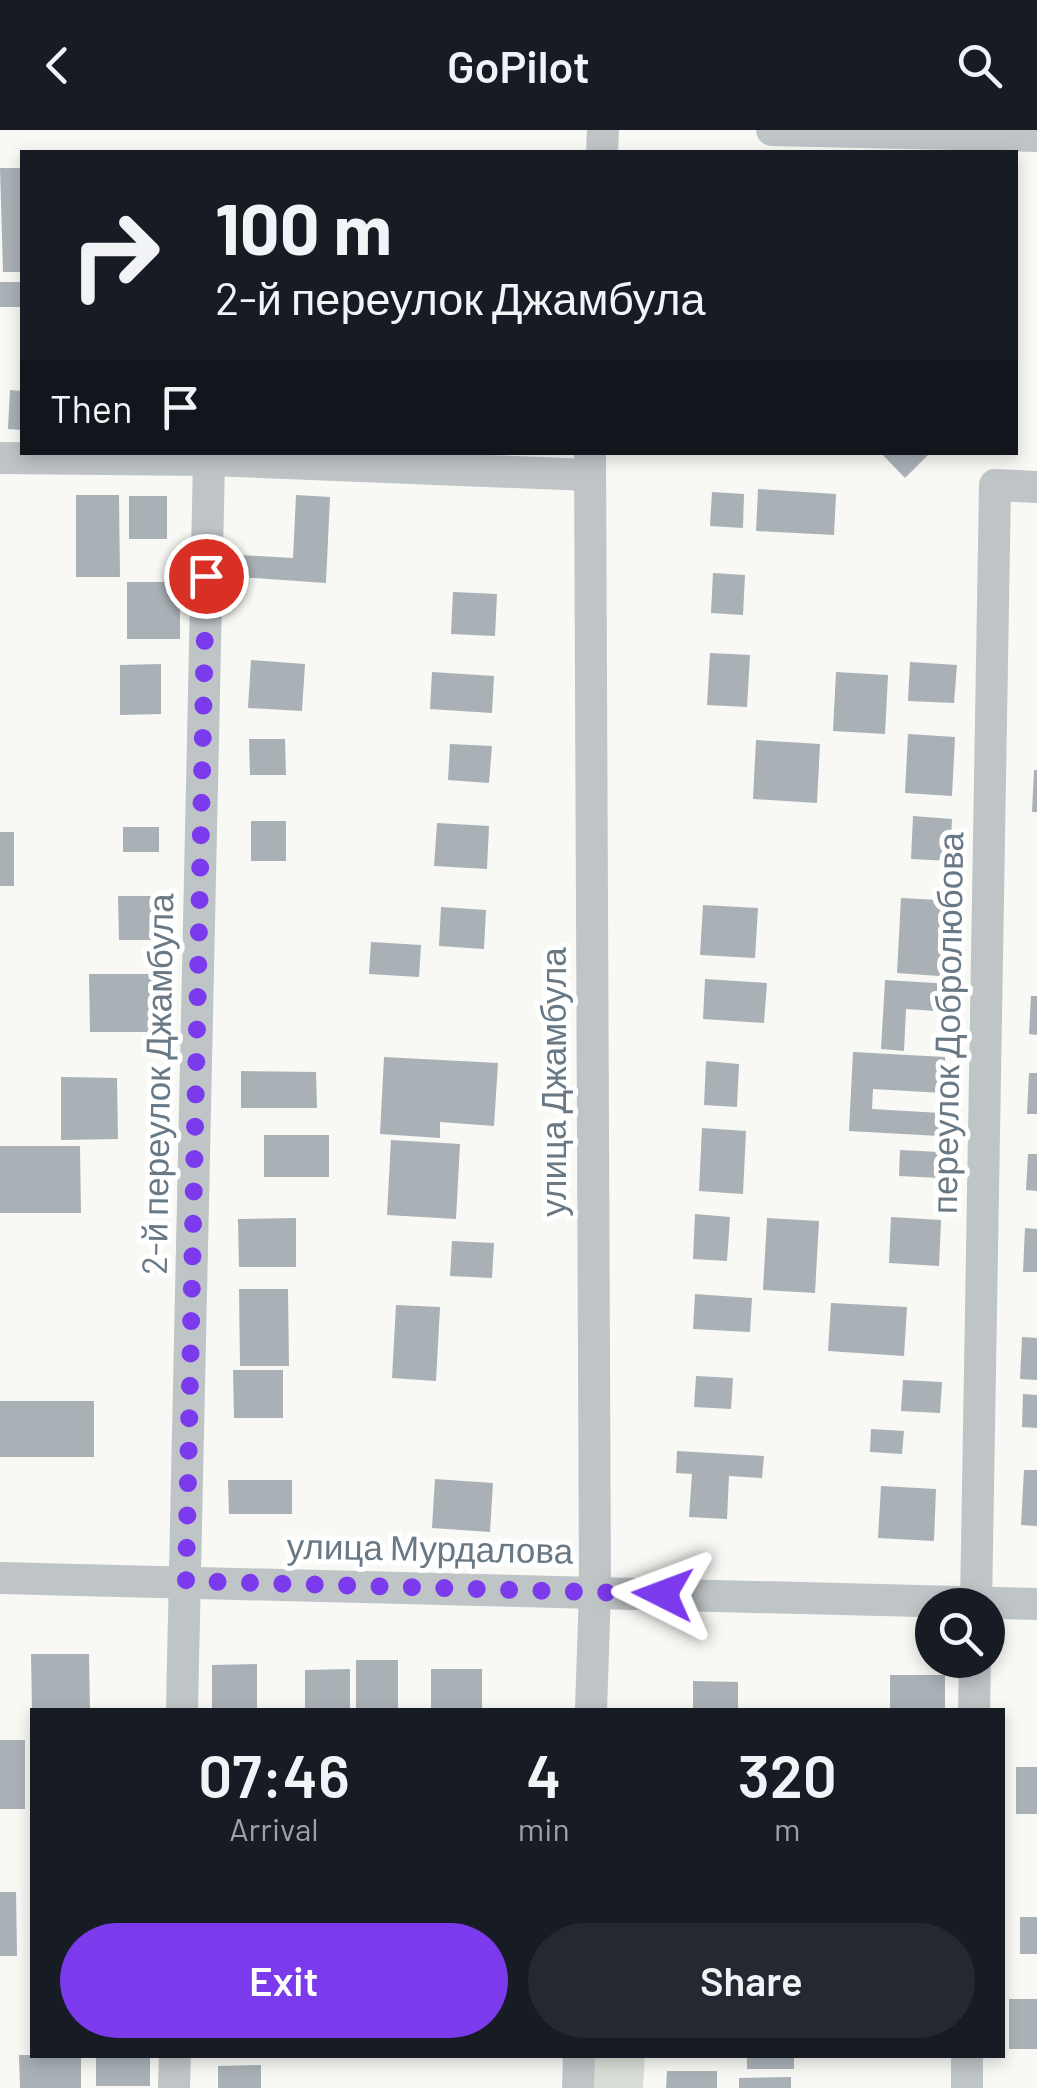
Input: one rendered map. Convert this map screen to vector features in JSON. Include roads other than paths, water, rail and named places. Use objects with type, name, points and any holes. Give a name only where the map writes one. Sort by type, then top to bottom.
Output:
[{"type":"street","points":[[772,130],[1037,136]]},
{"type":"street","points":[[0,458],[589,464]]},
{"type":"street","name":"2-й переулок Джамбула","points":[[182,1708],[209,460]]},
{"type":"street","name":"улица Джамбула","points":[[589,464],[596,1591],[591,1708]]},
{"type":"street","name":"переулок Добролюбова","points":[[976,1588],[995,485],[1037,487]]},
{"type":"street","name":"улица Мурдалова","points":[[0,1578],[915,1602]]},
{"type":"street","name":"улица Мурдалова","points":[[1005,1604],[1037,1604]]},
{"type":"street","points":[[974,1678],[974,1708]]},
{"type":"street","points":[[174,2088],[175,2058]]},
{"type":"street","points":[[578,2088],[579,2058]]},
{"type":"street","points":[[967,2088],[968,2058]]}]
